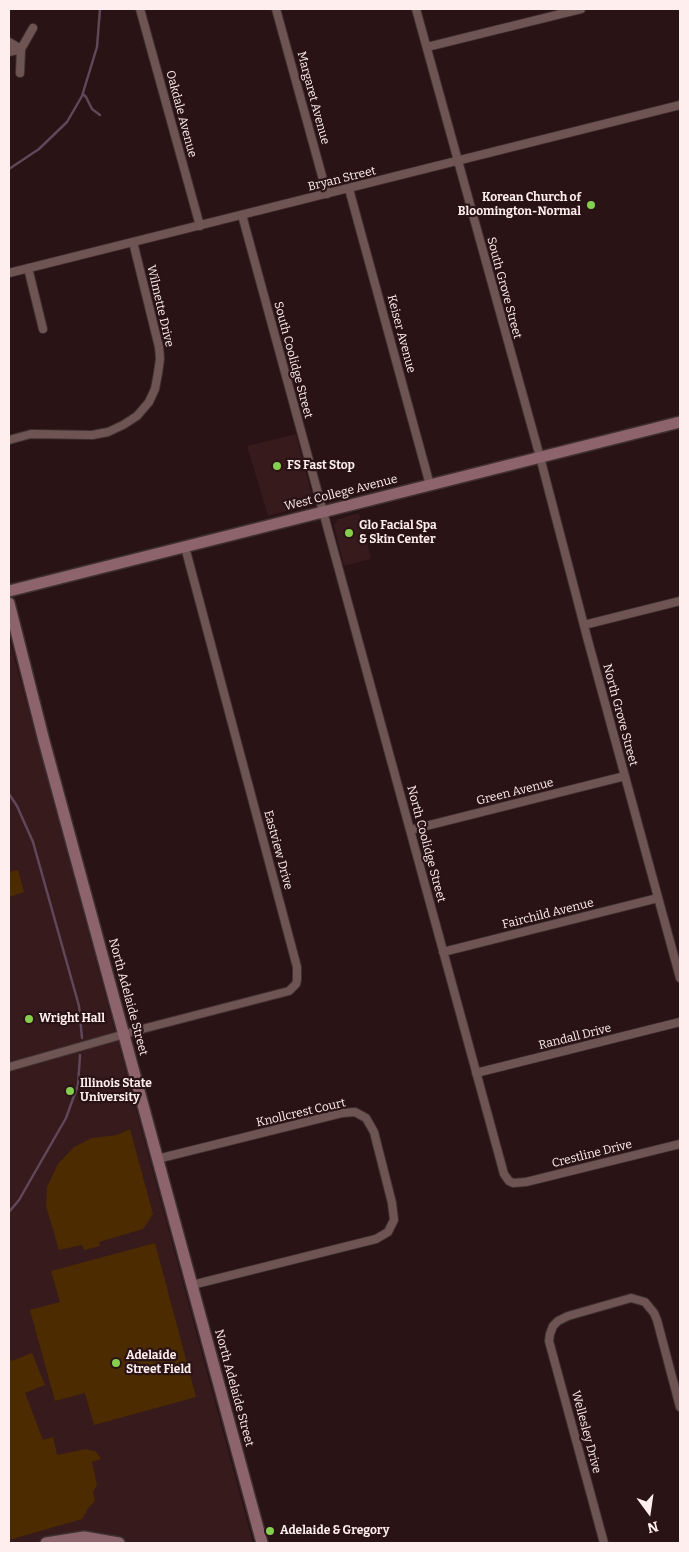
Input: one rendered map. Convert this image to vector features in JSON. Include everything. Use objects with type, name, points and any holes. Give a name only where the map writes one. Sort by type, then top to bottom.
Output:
[{"type":"street","name":"Oakdale Avenue","points":[[140,9],[200,226]]},
{"type":"street","name":"Margaret Avenue","points":[[276,9],[328,194]]},
{"type":"street","name":"South Grove Street","points":[[416,9],[540,457]]},
{"type":"street","points":[[427,47],[581,9]]},
{"type":"street","points":[[20,73],[21,49],[33,28]]},
{"type":"street","points":[[9,42],[21,49]]},
{"type":"street","points":[[9,52],[21,49]]},
{"type":"street","name":"Bryan Street","points":[[9,273],[680,105]]},
{"type":"street","name":"Keiser Avenue","points":[[349,189],[430,485]]},
{"type":"street","name":"South Coolidge Street","points":[[242,215],[324,511]]},
{"type":"street","name":"Wilmette Drive","points":[[9,440],[31,434],[92,435],[108,432],[136,416],[149,402],[155,389],[158,373],[159,347],[133,242]]},
{"type":"street","points":[[28,268],[43,329]]},
{"type":"street","name":"West College Avenue","points":[[9,591],[680,422]]},
{"type":"street","name":"North Grove Street","points":[[540,457],[680,978]]},
{"type":"street","name":"North Coolidge Street","points":[[324,511],[476,1073],[504,1174],[509,1181]]},
{"type":"street","name":"Eastview Drive","points":[[9,1067],[289,991],[296,984],[298,978],[297,967],[185,547]]},
{"type":"street","points":[[584,625],[680,601]]},
{"type":"street","name":"North Adelaide Street","points":[[9,603],[157,1159],[262,1543]]},
{"type":"street","name":"Green Avenue","points":[[410,830],[625,776]]},
{"type":"street","name":"Fairchild Avenue","points":[[444,952],[658,898]]},
{"type":"street","name":"Randall Drive","points":[[476,1073],[680,1022]]},
{"type":"street","name":"Knollcrest Court","points":[[157,1159],[342,1113],[355,1112],[366,1118],[374,1132],[392,1203],[394,1220],[388,1232],[376,1239],[192,1285]]},
{"type":"street","name":"Crestline Drive","points":[[509,1181],[517,1184],[680,1144]]},
{"type":"street","name":"Wellesley Drive","points":[[604,1543],[549,1341],[553,1326],[568,1316],[631,1298],[645,1302],[657,1320],[680,1407]]},
{"type":"street","points":[[46,1543],[84,1537],[119,1543]]},
{"type":"shaded area","points":[[296,434],[313,500],[309,505],[268,516],[247,446]]},
{"type":"shaded area","points":[[359,513],[371,557],[370,559],[344,566],[334,525],[338,519]]},
{"type":"shaded area","name":"Illinois State University","points":[[9,638],[253,1543],[9,1543]]},
{"type":"shaded area","points":[[18,870],[24,892],[9,897],[9,872]]},
{"type":"shaded area","points":[[130,1129],[153,1214],[143,1229],[99,1242],[100,1246],[84,1250],[82,1245],[59,1250],[46,1206],[47,1187],[58,1164],[74,1147],[92,1138],[117,1135]]},
{"type":"shaded area","name":"Adelaide Street Field","points":[[155,1243],[196,1397],[94,1425],[85,1393],[55,1401],[30,1310],[60,1302],[51,1271]]},
{"type":"shaded area","points":[[32,1353],[45,1385],[25,1393],[43,1440],[53,1437],[57,1455],[86,1449],[96,1452],[101,1459],[92,1462],[97,1485],[93,1492],[95,1501],[82,1519],[9,1540],[9,1358],[12,1361]]},
{"type":"waterway","points":[[9,169],[39,149],[67,122],[82,96],[97,47],[100,9]]},
{"type":"waterway","points":[[83,94],[92,109],[100,115]]},
{"type":"waterway","points":[[9,794],[17,806],[33,842],[79,1006],[82,1038]]},
{"type":"waterway","points":[[9,1212],[19,1200],[66,1118],[78,1085],[80,1055]]},
{"type":"place","name":"Korean Church of Bloomington-Normal","points":[[591,205]]},
{"type":"place","name":"FS Fast Stop","points":[[277,466]]},
{"type":"place","name":"Glo Facial Spa & Skin Center","points":[[349,533]]},
{"type":"place","name":"Wright Hall","points":[[29,1019]]},
{"type":"place","name":"Illinois State University","points":[[70,1091]]},
{"type":"place","name":"Adelaide Street Field","points":[[116,1363]]},
{"type":"place","name":"Adelaide & Gregory","points":[[270,1531]]}]
